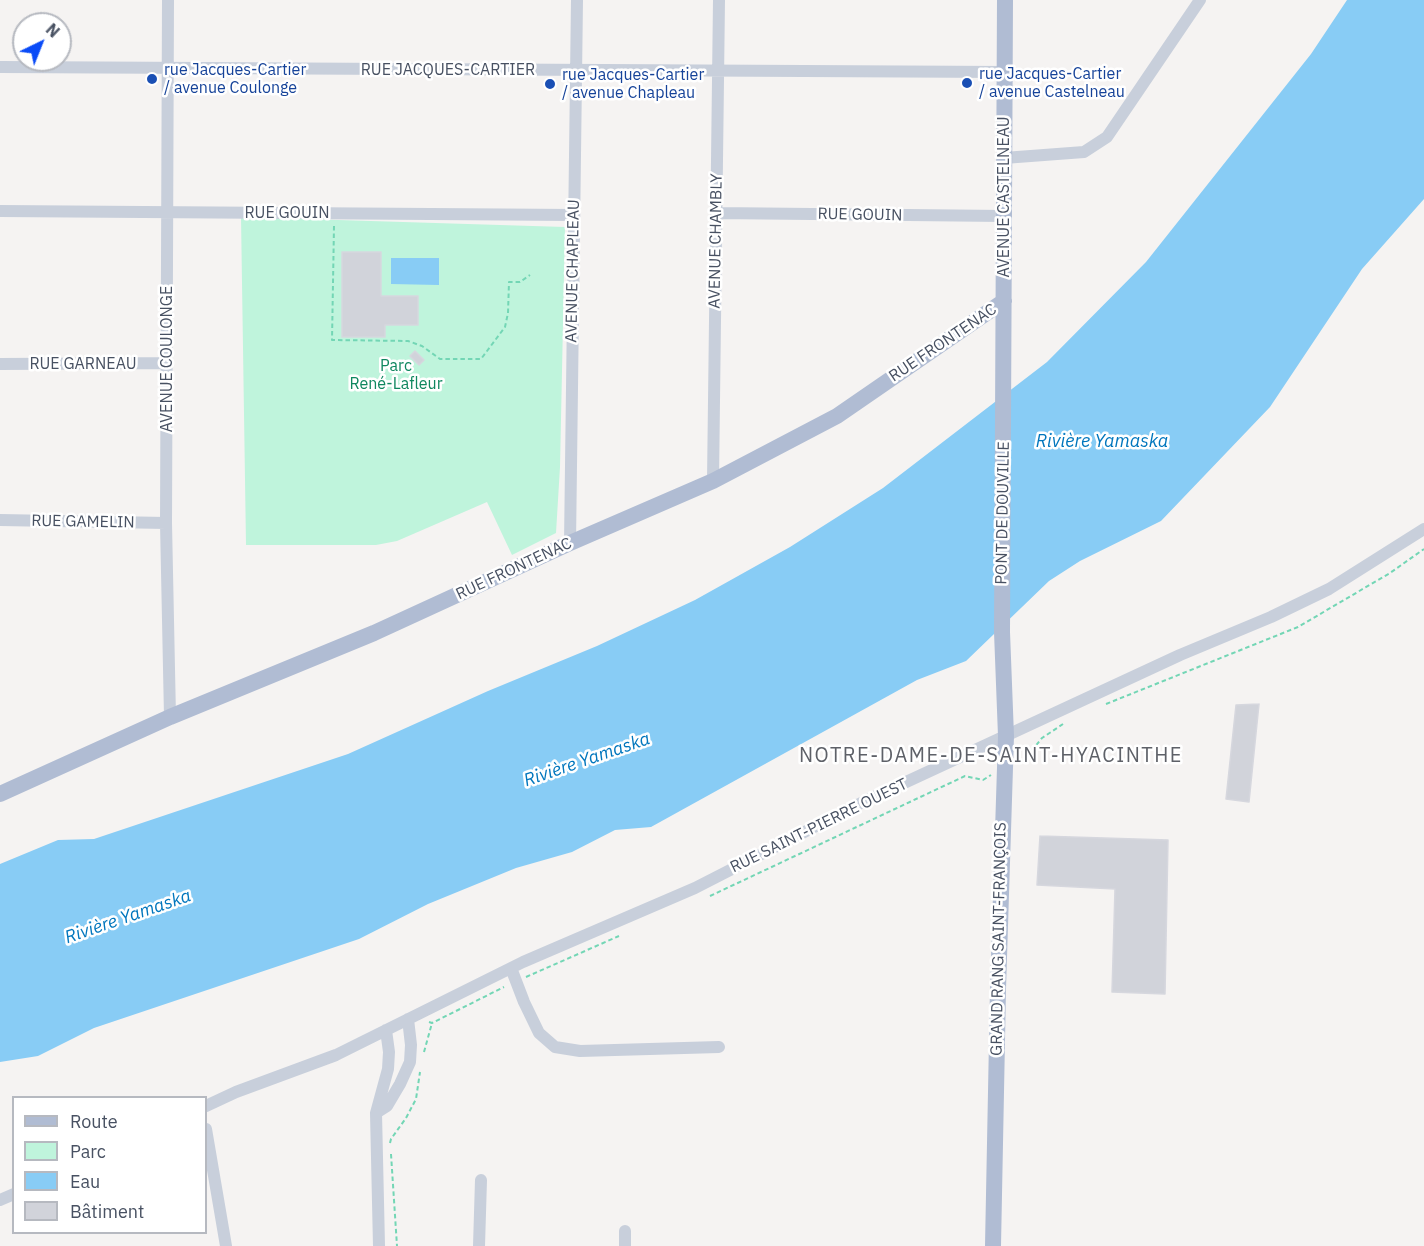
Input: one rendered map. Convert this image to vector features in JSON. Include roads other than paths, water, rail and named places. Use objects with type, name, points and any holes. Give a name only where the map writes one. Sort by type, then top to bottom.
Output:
[{"type":"main road","name":"AVENUE CASTELNEAU","points":[[1004,394],[1005,0]]},
{"type":"main road","name":"RUE FRONTENAC","points":[[0,794],[170,717],[374,633],[570,543],[713,481],[837,416],[1004,301]]},
{"type":"main road","name":"PONT DE DOUVILLE","points":[[1002,632],[1004,394]]},
{"type":"main road","name":"GRAND RANG SAINT-FRANÇOIS","points":[[993,1246],[1006,736],[1002,632]]},
{"type":"street","name":"AVENUE COULONGE","points":[[168,0],[166,523],[170,717]]},
{"type":"street","name":"AVENUE CHAPLEAU","points":[[570,543],[577,0]]},
{"type":"street","name":"AVENUE CHAMBLY","points":[[713,481],[719,0]]},
{"type":"street","points":[[1004,158],[1084,152],[1107,137],[1200,0]]},
{"type":"street","name":"RUE JACQUES-CARTIER","points":[[0,67],[1005,72]]},
{"type":"street","name":"RUE GOUIN","points":[[0,211],[574,215]]},
{"type":"street","name":"RUE GOUIN","points":[[717,213],[1004,216]]},
{"type":"street","name":"RUE GARNEAU","points":[[0,364],[167,363]]},
{"type":"street","name":"RUE GAMELIN","points":[[0,520],[166,523]]},
{"type":"street","name":"RUE SAINT-PIERRE OUEST","points":[[207,1106],[236,1092],[336,1055],[511,968],[695,888],[863,802],[1180,655],[1271,617],[1329,589],[1396,549],[1424,529]]},
{"type":"street","points":[[511,968],[539,1033],[555,1047],[580,1051],[719,1047]]},
{"type":"street","points":[[376,1113],[387,1106],[410,1062],[408,1019]]},
{"type":"street","points":[[379,1246],[376,1113],[388,1070],[389,1052],[386,1030]]},
{"type":"street","points":[[207,1135],[226,1246]]},
{"type":"street","points":[[479,1246],[481,1180]]},
{"type":"street","points":[[625,1232],[625,1246]]},
{"type":"water","name":"Rivière Yamaska","points":[[1347,0],[1424,0],[1424,199],[1362,269],[1270,407],[1161,521],[1080,561],[1049,581],[966,661],[917,680],[651,827],[615,830],[572,852],[516,868],[428,904],[359,939],[94,1028],[38,1056],[0,1062],[0,864],[58,840],[94,839],[348,754],[488,691],[597,646],[695,600],[790,547],[883,488],[1047,362],[1146,262],[1311,54]]},
{"type":"water","points":[[391,258],[439,258],[439,285],[391,284]]},
{"type":"place","name":"rue Jacques-Cartier / avenue Coulonge","points":[[152,79]]},
{"type":"place","name":"rue Jacques-Cartier / avenue Castelneau","points":[[967,83]]},
{"type":"place","name":"rue Jacques-Cartier / avenue Chapleau","points":[[550,84]]},
{"type":"district","name":"NOTRE-DAME-DE-SAINT-HYACINTHE","points":[[991,756]]},
{"type":"park label","name":"Parc René-Lafleur","points":[[396,375]]}]
